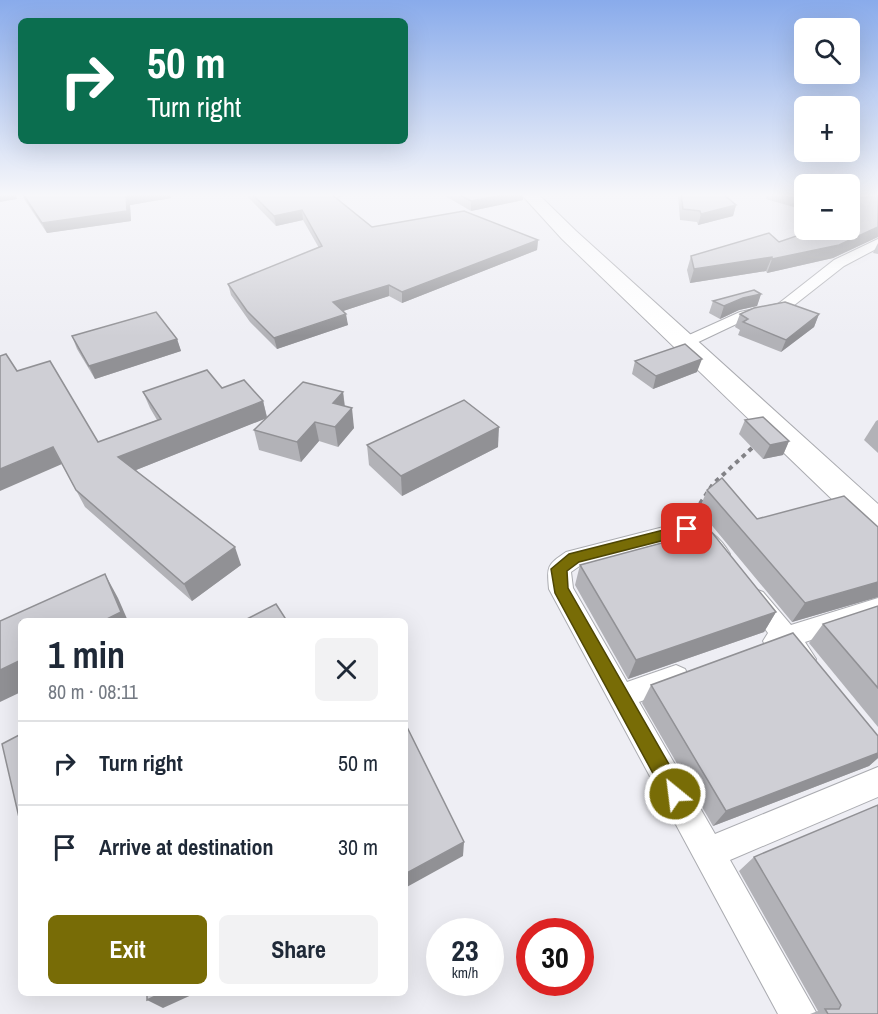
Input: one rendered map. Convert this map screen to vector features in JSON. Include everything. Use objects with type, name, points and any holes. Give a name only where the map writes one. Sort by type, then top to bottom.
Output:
[{"type":"main road","points":[[576,241],[878,523]]},
{"type":"street","points":[[684,343],[745,315],[783,307],[839,263],[878,243]]},
{"type":"street","points":[[798,1014],[561,589],[559,569],[574,558],[687,529],[699,533],[711,543],[821,682]]},
{"type":"street","points":[[753,649],[878,608]]},
{"type":"street","points":[[621,696],[698,669]]},
{"type":"street","points":[[708,853],[878,782]]},
{"type":"path","points":[[687,529],[700,500],[720,477],[752,447]]},
{"type":"building","points":[[319,241],[535,241],[402,292],[389,285],[333,302],[346,314],[274,338],[247,311],[228,284],[322,246]]},
{"type":"building","points":[[741,241],[847,241],[772,259],[772,257],[694,269],[691,256]]},
{"type":"building","points":[[754,290],[761,294],[724,306],[713,301]]},
{"type":"building","points":[[785,302],[819,314],[786,340],[743,322],[748,319],[740,314],[754,308]]},
{"type":"building","points":[[156,312],[177,339],[89,366],[72,336]]},
{"type":"building","points":[[685,344],[702,359],[656,376],[635,361]]},
{"type":"building","points":[[6,354],[17,371],[50,361],[98,442],[161,419],[143,392],[207,370],[222,388],[244,380],[263,401],[118,457],[235,547],[184,584],[76,490],[53,447],[0,469],[0,356]]},
{"type":"building","points":[[303,382],[343,392],[333,403],[352,408],[335,427],[315,422],[297,442],[254,430]]},
{"type":"building","points":[[464,400],[499,427],[401,476],[367,445]]},
{"type":"building","points":[[763,417],[789,441],[770,445],[745,420]]},
{"type":"building","points":[[722,478],[757,519],[844,496],[878,527],[878,582],[805,603],[707,490]]},
{"type":"building","points":[[710,530],[776,612],[636,660],[580,565]]},
{"type":"building","points":[[105,574],[121,612],[109,618],[18,618],[18,661],[0,670],[0,621]]},
{"type":"building","points":[[276,604],[285,618],[249,618]]},
{"type":"building","points":[[878,606],[878,688],[823,624]]},
{"type":"building","points":[[793,633],[878,736],[878,753],[726,811],[651,685]]},
{"type":"building","points":[[408,729],[464,842],[408,872]]},
{"type":"building","points":[[18,736],[18,813],[2,744]]},
{"type":"building","points":[[878,805],[878,1014],[828,1014],[825,1009],[839,1009],[841,1005],[754,857]]},
{"type":"route","points":[[675,794],[561,589],[559,569],[574,558],[687,529]]}]
